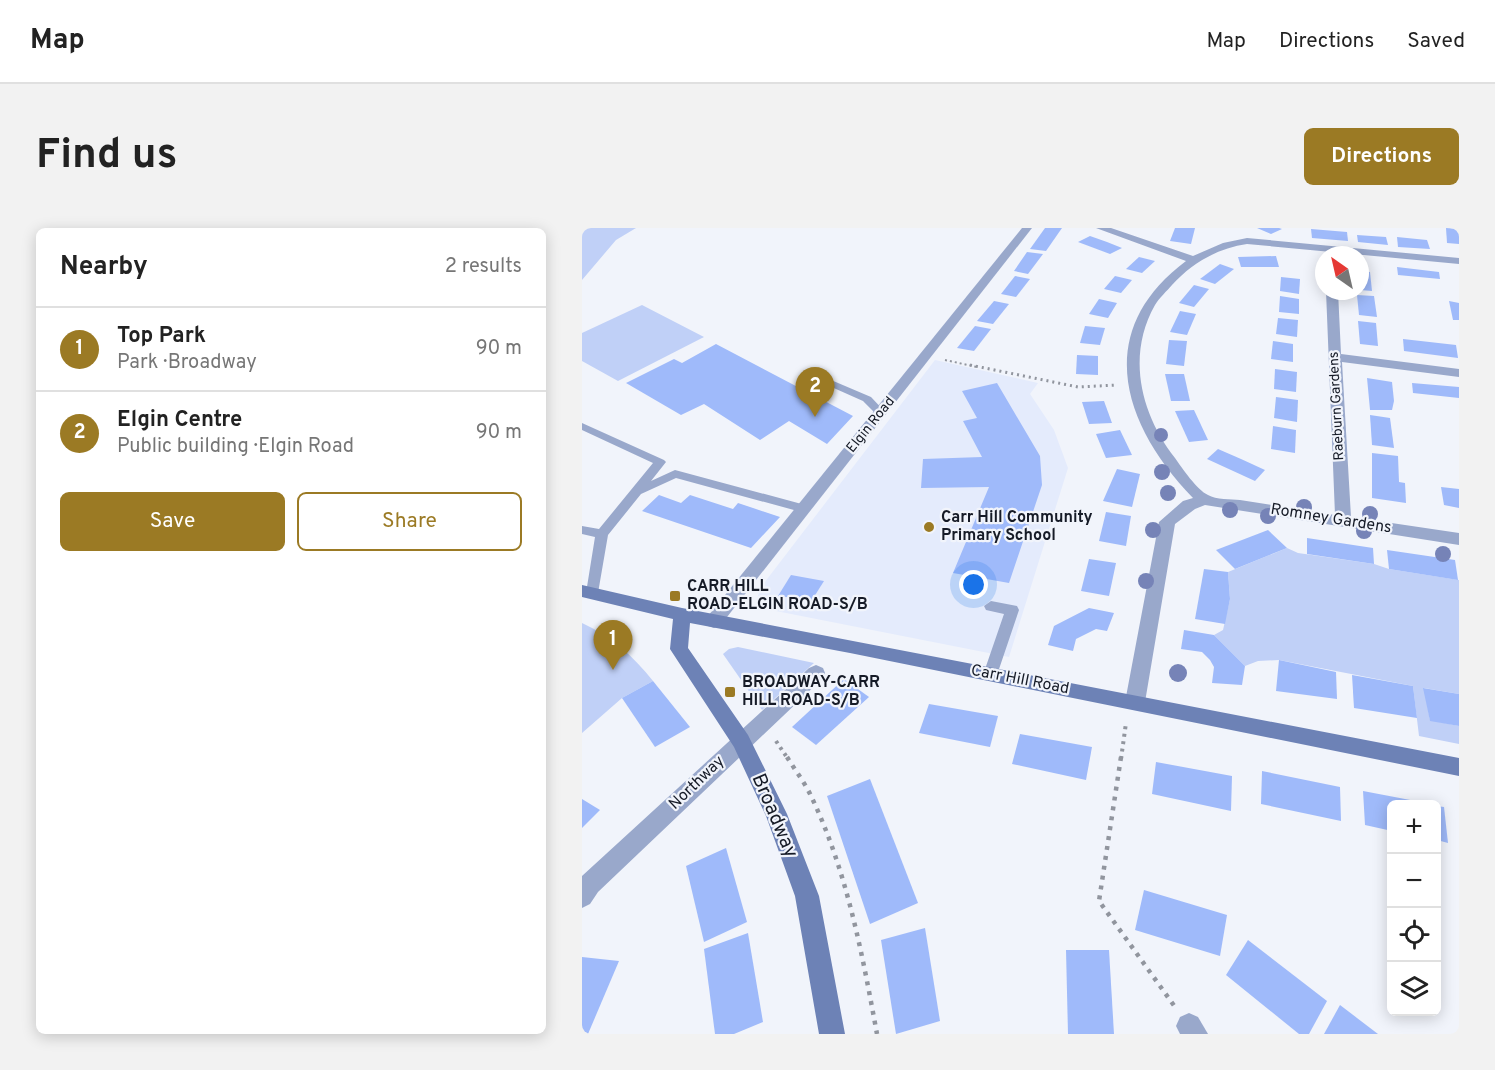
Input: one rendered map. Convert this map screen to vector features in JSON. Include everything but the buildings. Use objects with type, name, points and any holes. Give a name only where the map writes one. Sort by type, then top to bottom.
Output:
[{"type":"street","name":"Elgin Road","points":[[714,621],[1027,228]]},
{"type":"street","points":[[1101,228],[1193,260]]},
{"type":"street","points":[[1132,702],[1167,522],[1189,505],[1203,500],[1164,459],[1142,416],[1132,384],[1133,347],[1142,316],[1150,300],[1193,260],[1227,243],[1247,241],[1315,250]]},
{"type":"street","points":[[1369,255],[1459,261]]},
{"type":"street","name":"Raeburn Gardens","points":[[1332,300],[1343,522]]},
{"type":"street","points":[[1334,357],[1459,373]]},
{"type":"street","name":"Romney Gardens","points":[[1203,500],[1459,539]]},
{"type":"street","name":"Carr Hill Road","points":[[587,592],[682,615],[1459,767]]},
{"type":"street","name":"Broadway","points":[[682,615],[679,649],[741,741],[776,814],[807,896],[832,1034]]},
{"type":"street","name":"Northway","points":[[582,896],[590,884],[816,673]]},
{"type":"lane","points":[[831,383],[867,399],[880,413]]},
{"type":"lane","points":[[582,426],[660,462],[602,534],[587,592]]},
{"type":"lane","points":[[636,493],[675,474],[805,509]]},
{"type":"lane","points":[[582,530],[602,534]]},
{"type":"lane","points":[[990,675],[1012,610],[991,606]]},
{"type":"path","points":[[926,357],[1078,387],[1132,384]]},
{"type":"path","points":[[1132,702],[1126,724],[1100,901],[1192,1030]]},
{"type":"path","points":[[1114,721],[1137,726]]},
{"type":"path","points":[[775,740],[811,795],[843,877],[861,949],[877,1034]]},
{"type":"shaded area","points":[[582,228],[636,228],[616,240],[582,280]]},
{"type":"shaded area","points":[[642,305],[704,337],[618,381],[582,361],[582,333]]},
{"type":"shaded area","name":"Carr Hill Community Primary School","points":[[935,360],[1038,383],[1030,394],[1054,430],[1068,468],[1009,657],[761,608],[756,602],[761,587]]},
{"type":"shaded area","points":[[1287,548],[1298,553],[1459,580],[1459,694],[1424,688],[1430,720],[1459,726],[1459,744],[1419,736],[1413,686],[1279,660],[1258,661],[1245,666],[1214,635],[1223,630],[1230,599],[1228,572]]},
{"type":"shaded area","points":[[582,623],[621,647],[653,681],[622,698],[582,733]]},
{"type":"shaded area","points":[[738,647],[814,663],[762,710],[723,654],[729,649]]},
{"type":"place","name":"Elgin Centre","points":[[815,417]]},
{"type":"place","name":"Carr Hill Community Primary School","points":[[929,527]]},
{"type":"place","name":"CARR HILL ROAD-ELGIN ROAD-S/B","points":[[675,596]]},
{"type":"place","name":"Top Park","points":[[613,670]]},
{"type":"place","name":"BROADWAY-CARR HILL ROAD-S/B","points":[[730,692]]}]
